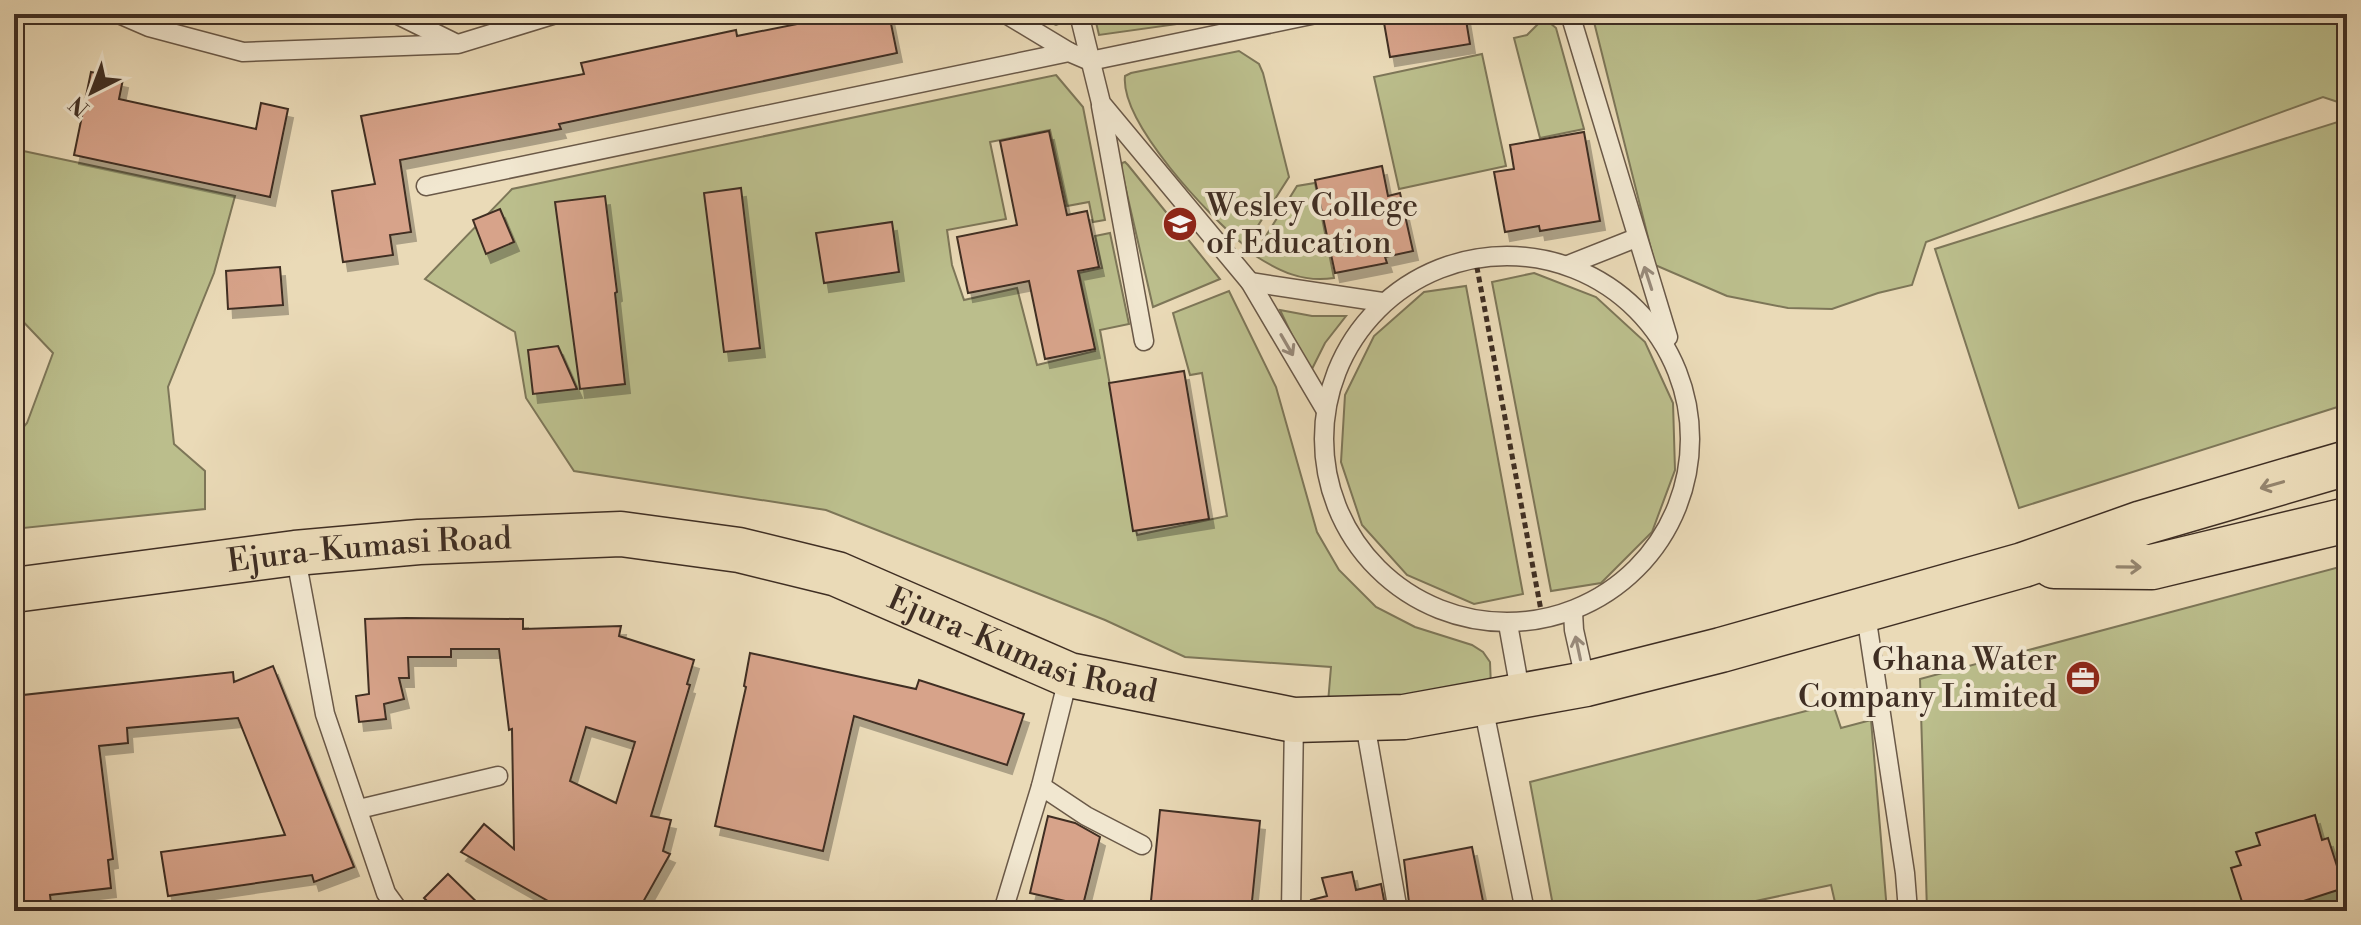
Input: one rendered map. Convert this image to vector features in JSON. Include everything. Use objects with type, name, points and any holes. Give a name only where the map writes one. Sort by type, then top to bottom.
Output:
[{"type":"main road","points":[[2023,565],[2142,523],[2347,463]]},
{"type":"main road","points":[[2023,565],[2152,567],[2347,520]]},
{"type":"main road","name":"Ejura-Kumasi Road","points":[[14,590],[295,553],[419,542],[621,534],[739,550],[837,574],[1069,675],[1294,720],[1404,717],[1586,684],[1721,650],[2023,565]]},
{"type":"lane","points":[[119,14],[149,27],[243,52],[458,44],[556,14]]},
{"type":"lane","points":[[396,14],[458,44]]},
{"type":"lane","points":[[1006,14],[1090,61],[1316,14]]},
{"type":"lane","points":[[1079,14],[1101,103],[1144,341]]},
{"type":"lane","points":[[1570,14],[1678,371],[1692,428],[1686,486],[1663,540],[1624,583],[1573,612],[1543,621],[1508,624],[1445,613],[1390,581],[1348,533],[1325,473],[1325,409],[1344,350],[1382,302],[1425,273],[1475,257],[1522,255],[1568,265],[1614,289],[1652,325],[1678,371]]},
{"type":"lane","points":[[426,186],[1069,52]]},
{"type":"lane","points":[[1101,103],[1250,282],[1325,409]]},
{"type":"lane","points":[[1568,265],[1636,238]]},
{"type":"lane","points":[[1250,282],[1382,302]]},
{"type":"lane","points":[[295,553],[325,714],[386,893],[399,911]]},
{"type":"lane","points":[[1865,608],[1908,911]]},
{"type":"lane","points":[[1573,612],[1586,684]]},
{"type":"lane","points":[[1508,624],[1501,699],[1525,911]]},
{"type":"lane","points":[[1003,911],[1041,786],[1069,675]]},
{"type":"lane","points":[[1364,718],[1398,911]]},
{"type":"lane","points":[[1291,911],[1294,720]]},
{"type":"lane","points":[[359,809],[498,776]]},
{"type":"lane","points":[[1041,786],[1086,816],[1142,845]]},
{"type":"path","points":[[1475,257],[1543,621]]},
{"type":"green space","points":[[428,14],[507,14],[458,23]]},
{"type":"green space","points":[[1030,14],[1066,14],[1064,22],[1056,25]]},
{"type":"green space","points":[[1094,14],[1235,14],[1235,16],[1099,35]]},
{"type":"green space","points":[[1592,14],[2347,14],[2347,105],[2323,97],[1926,242],[1912,285],[1832,309],[1788,308],[1727,296],[1655,265]]},
{"type":"green space","points":[[1540,22],[1550,23],[1556,28],[1584,129],[1540,138],[1514,38],[1527,35]]},
{"type":"green space","points":[[1239,51],[1259,64],[1263,73],[1289,177],[1245,246],[1190,192],[1152,143],[1127,96],[1125,76]]},
{"type":"green space","points":[[1482,54],[1506,166],[1399,189],[1374,77]]},
{"type":"green space","points":[[1056,75],[1083,107],[1105,220],[1093,222],[1089,202],[1067,206],[1050,130],[990,142],[1006,219],[947,230],[952,265],[964,300],[1017,288],[1037,365],[1095,351],[1079,273],[1102,268],[1095,236],[1110,233],[1129,324],[1100,330],[1137,535],[1227,516],[1202,373],[1190,375],[1173,313],[1229,291],[1276,387],[1317,532],[1339,570],[1376,607],[1415,627],[1472,645],[1483,652],[1490,662],[1491,687],[1328,703],[1331,667],[1185,657],[1105,620],[826,510],[574,471],[526,398],[515,332],[425,279],[512,189]]},
{"type":"green space","points":[[2347,119],[2347,404],[2019,508],[1935,249]]},
{"type":"green space","points":[[14,149],[235,196],[214,273],[168,387],[174,444],[205,471],[205,509],[14,529],[14,438],[27,423],[53,353],[14,312]]},
{"type":"green space","points":[[1125,162],[1220,279],[1153,307],[1121,168]]},
{"type":"green space","points":[[1315,183],[1334,278],[1312,279],[1292,274],[1254,255],[1297,186]]},
{"type":"green space","points":[[1534,273],[1596,297],[1645,342],[1673,403],[1675,470],[1652,532],[1601,583],[1551,591],[1492,282]]},
{"type":"green space","points":[[1466,286],[1523,594],[1474,604],[1407,575],[1362,525],[1341,462],[1345,395],[1374,336],[1424,292]]},
{"type":"green space","points":[[1280,310],[1312,316],[1346,316],[1325,343],[1310,373]]},
{"type":"green space","points":[[2347,565],[2347,911],[1927,911],[1920,679]]},
{"type":"green space","points":[[1833,704],[1841,728],[1871,720],[1887,911],[1837,911],[1831,885],[1709,911],[1554,911],[1530,782]]},
{"type":"building","points":[[847,14],[889,14],[897,53],[559,124],[561,129],[400,160],[411,232],[390,235],[393,255],[343,262],[332,191],[375,184],[361,116],[584,74],[581,63],[736,30],[737,36]]},
{"type":"building","points":[[1465,14],[1470,44],[1390,57],[1383,17]]},
{"type":"building","points":[[91,72],[123,79],[119,99],[256,129],[261,103],[288,109],[270,197],[74,155]]},
{"type":"building","points":[[1049,131],[1067,215],[1087,211],[1099,267],[1078,271],[1095,349],[1045,359],[1029,281],[968,293],[957,237],[1017,225],[1000,141]]},
{"type":"building","points":[[1584,132],[1600,221],[1540,231],[1539,226],[1505,232],[1494,172],[1514,169],[1510,145]]},
{"type":"building","points":[[1382,166],[1388,196],[1400,193],[1413,251],[1385,257],[1387,263],[1335,273],[1315,180]]},
{"type":"building","points":[[741,188],[760,348],[724,352],[704,193]]},
{"type":"building","points":[[605,196],[625,384],[580,389],[555,202]]},
{"type":"building","points":[[500,209],[514,242],[486,254],[473,220]]},
{"type":"building","points":[[892,222],[899,272],[824,283],[816,233]]},
{"type":"building","points":[[280,267],[283,305],[228,309],[226,271]]},
{"type":"building","points":[[558,346],[577,389],[533,394],[528,350]]},
{"type":"building","points":[[1184,371],[1209,519],[1133,531],[1109,383]]},
{"type":"building","points":[[365,619],[523,619],[523,629],[621,626],[619,636],[694,660],[687,684],[690,685],[651,816],[671,820],[663,851],[670,854],[638,911],[566,911],[461,852],[484,824],[514,849],[512,729],[509,730],[499,649],[451,649],[451,657],[408,657],[409,678],[399,678],[404,699],[384,704],[386,719],[359,722],[356,696],[369,694]],"holes":[[[586,727],[635,742],[616,803],[570,781]]]},
{"type":"building","points":[[750,653],[916,689],[919,680],[1024,714],[1007,765],[854,716],[823,851],[715,826],[746,687]]},
{"type":"building","points":[[273,666],[354,867],[314,882],[312,875],[168,896],[161,852],[285,835],[238,718],[127,728],[128,743],[99,746],[113,859],[108,860],[111,888],[50,895],[52,911],[14,911],[14,696],[233,672],[234,682]]},
{"type":"building","points":[[1160,810],[1260,821],[1251,911],[1150,911]]},
{"type":"building","points":[[2315,815],[2322,840],[2328,838],[2344,888],[2285,907],[2284,904],[2261,911],[2245,911],[2231,868],[2241,865],[2236,852],[2260,845],[2256,833]]},
{"type":"building","points":[[1048,816],[1075,823],[1100,837],[1083,905],[1030,893]]},
{"type":"building","points":[[1472,847],[1485,911],[1410,911],[1404,860]]},
{"type":"building","points":[[1352,872],[1356,890],[1381,884],[1386,911],[1313,911],[1311,900],[1327,896],[1322,878]]},
{"type":"building","points":[[448,874],[486,911],[437,911],[424,898]]},
{"type":"place","name":"Wesley College of Education","points":[[1180,224]]},
{"type":"place","name":"Ghana Water Company Limited","points":[[2083,678]]}]
